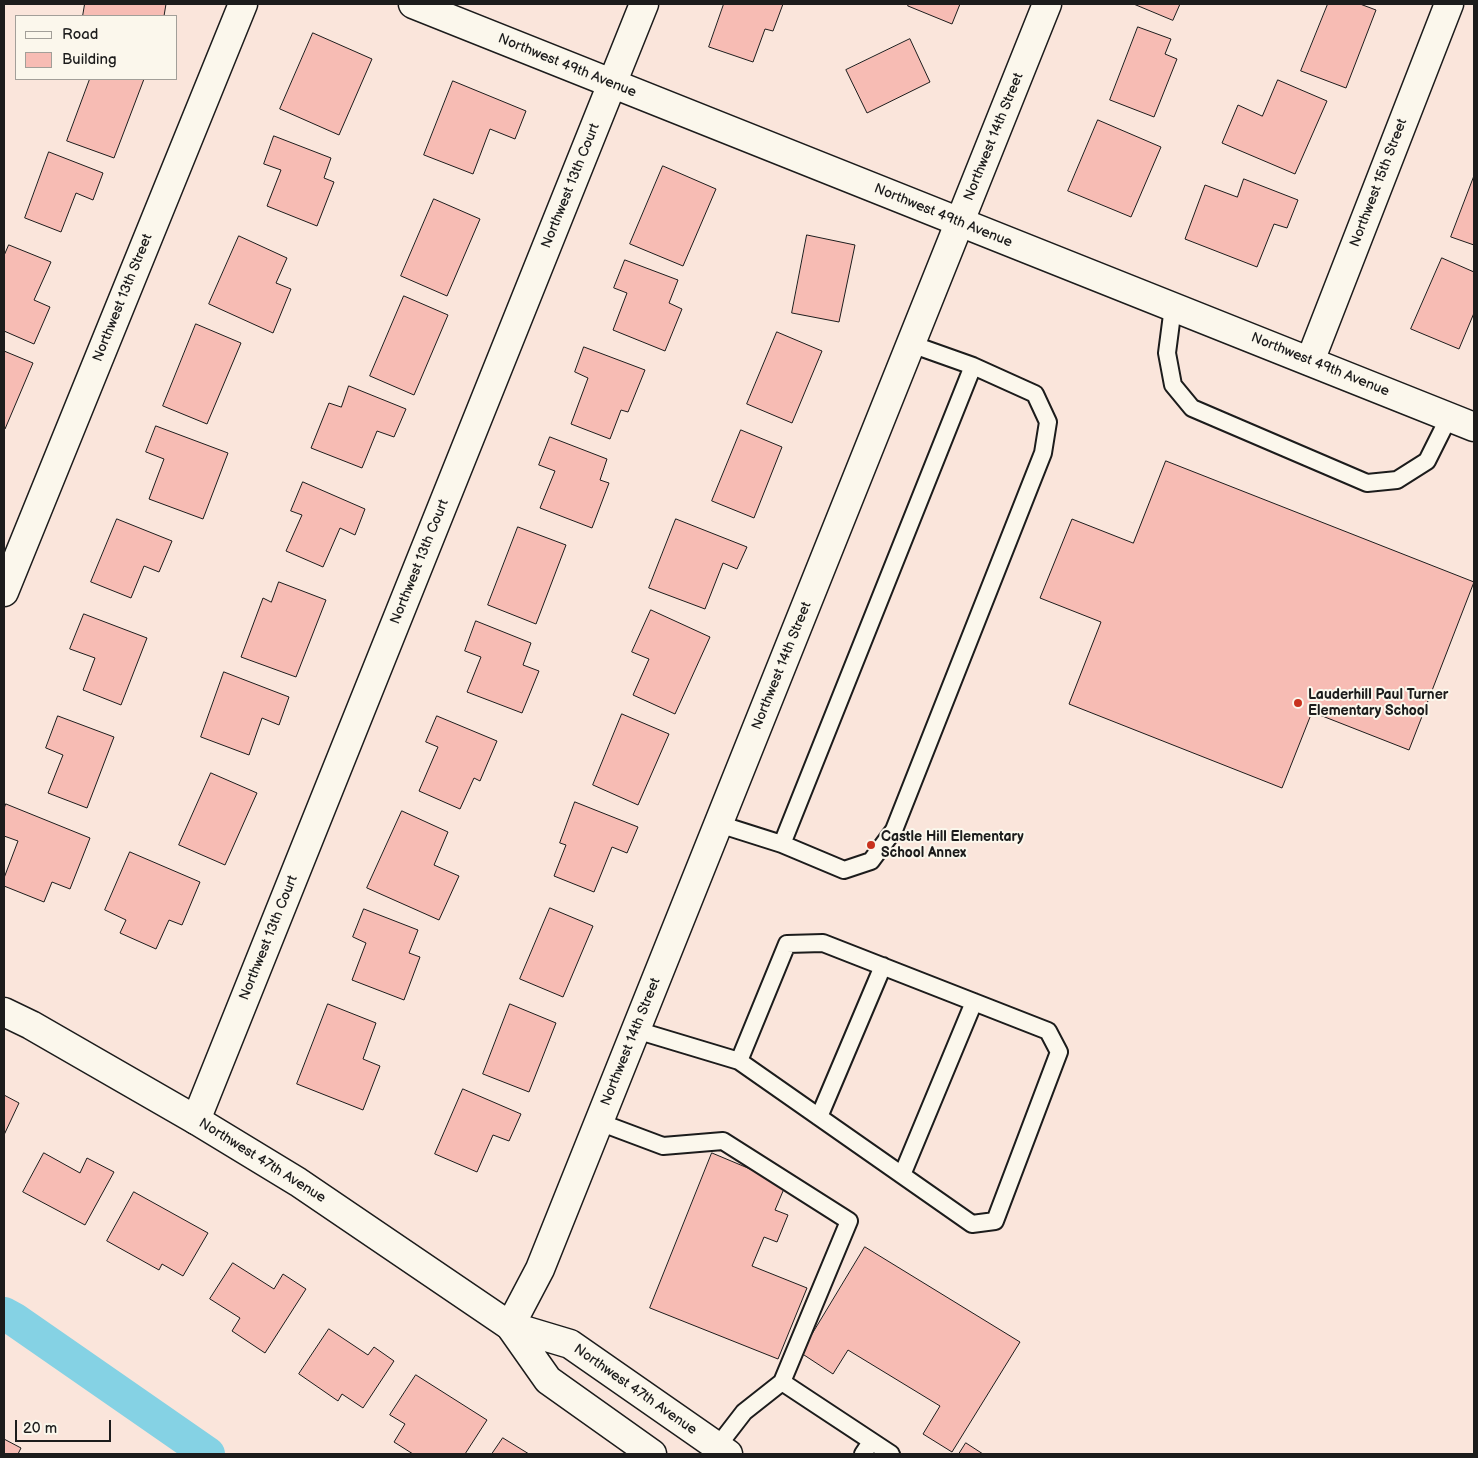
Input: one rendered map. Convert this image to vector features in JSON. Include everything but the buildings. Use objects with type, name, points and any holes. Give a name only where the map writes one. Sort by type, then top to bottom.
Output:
[{"type":"street","name":"Northwest 13th Street","points":[[4,592],[242,4]]},
{"type":"street","name":"Northwest 49th Avenue","points":[[412,4],[1474,427]]},
{"type":"street","name":"Northwest 13th Court","points":[[196,1120],[644,4]]},
{"type":"street","name":"Northwest 14th Street","points":[[510,1326],[540,1269],[1047,4]]},
{"type":"street","name":"Northwest 15th Street","points":[[1310,362],[1449,4]]},
{"type":"street","name":"Northwest 47th Avenue","points":[[4,1012],[31,1025],[196,1120],[298,1182],[510,1326],[570,1344],[719,1452]]},
{"type":"street","name":"Northwest 47th Avenue","points":[[510,1326],[548,1380],[652,1454]]},
{"type":"lane","points":[[1173,307],[1167,353],[1173,385],[1192,408],[1367,483],[1398,480],[1428,461],[1449,417]]},
{"type":"lane","points":[[719,824],[782,844],[844,870],[871,861],[894,830],[898,821],[1044,453],[1048,422],[1035,394],[973,366],[911,344]]},
{"type":"lane","points":[[782,844],[973,366]]},
{"type":"lane","points":[[636,1030],[739,1061],[972,1224],[995,1221],[1060,1052],[1048,1031],[823,943],[787,944],[739,1061]]},
{"type":"lane","points":[[819,1117],[883,966]]},
{"type":"lane","points":[[902,1175],[974,1002]]},
{"type":"lane","points":[[599,1122],[662,1146],[723,1141],[849,1221],[782,1382],[744,1412],[719,1452]]},
{"type":"lane","points":[[782,1382],[867,1448],[891,1454]]},
{"type":"waterway","points":[[4,1314],[208,1454]]},
{"type":"place","name":"Lauderhill Paul Turner Elementary School","points":[[1298,703]]},
{"type":"place","name":"Castle Hill Elementary School Annex","points":[[871,845]]}]
